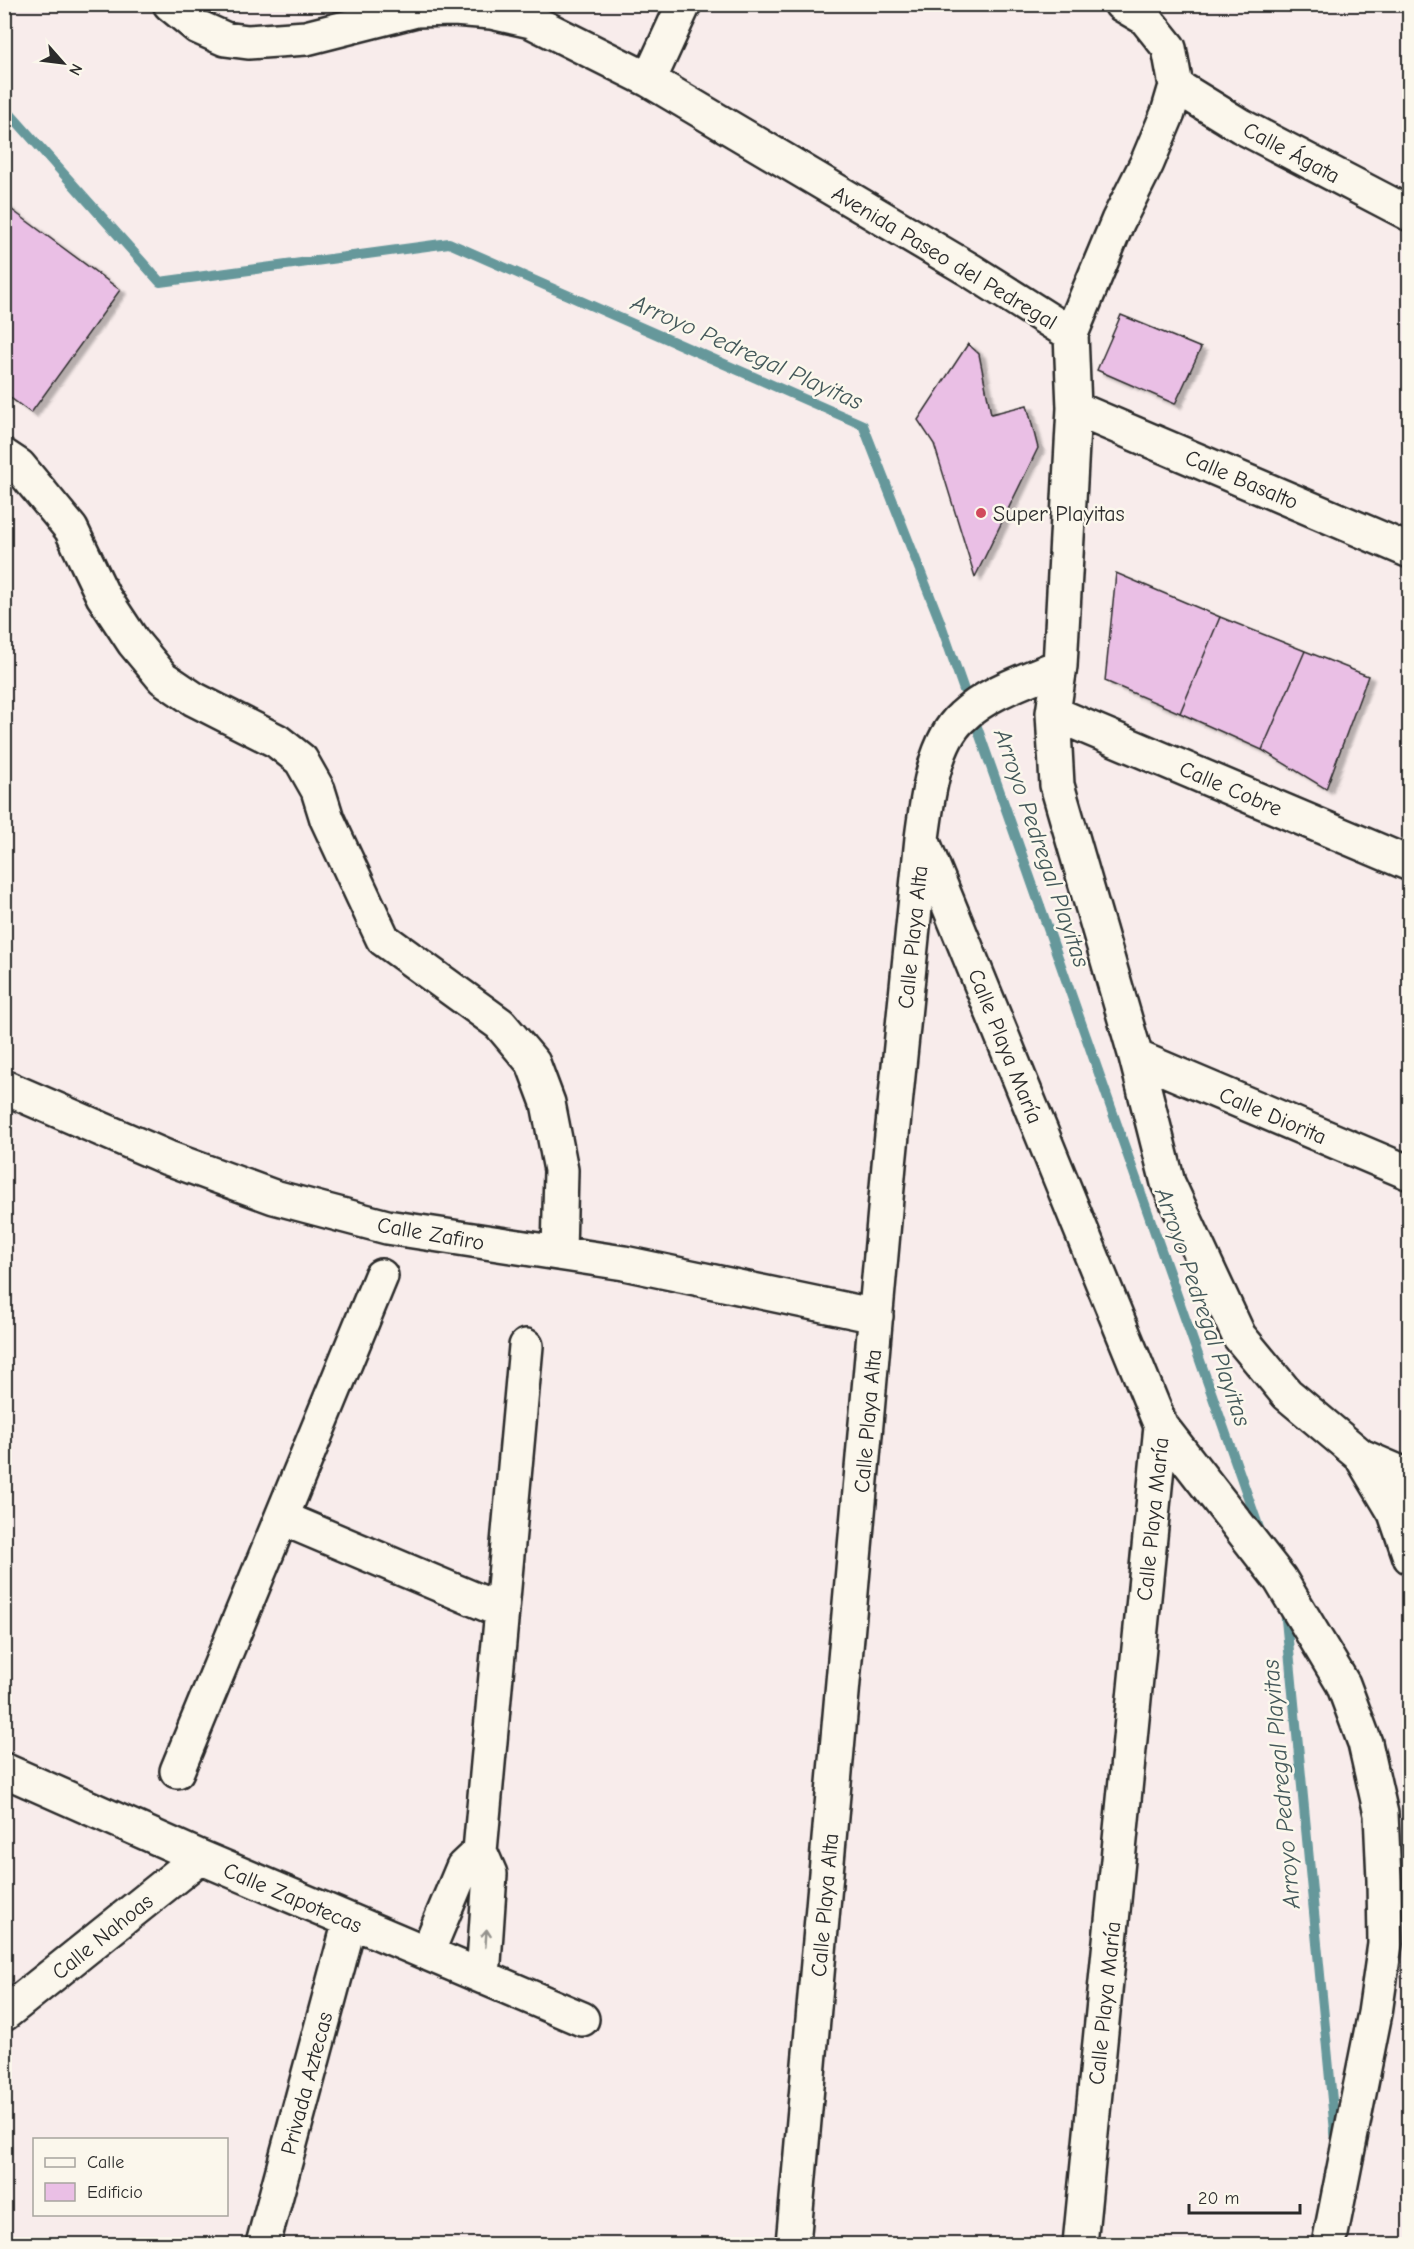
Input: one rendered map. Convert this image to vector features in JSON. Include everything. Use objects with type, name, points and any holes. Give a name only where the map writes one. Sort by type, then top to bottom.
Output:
[{"type":"street","name":"Avenida Paseo del Pedregal","points":[[170,4],[198,27],[225,39],[248,42],[306,38],[416,10],[454,9],[491,12],[531,21],[649,80],[970,270],[1071,334],[1074,408],[1060,666],[1053,713],[1057,785],[1136,1057],[1168,1183],[1239,1336],[1287,1394],[1361,1456],[1395,1513],[1410,1557]]},
{"type":"street","points":[[649,80],[684,4]]},
{"type":"street","points":[[1071,334],[1118,221],[1168,113],[1176,86],[1169,48],[1145,18],[1121,4]]},
{"type":"street","name":"Calle Ágata","points":[[1176,86],[1241,126],[1410,214]]},
{"type":"street","name":"Calle Basalto","points":[[1074,408],[1410,550]]},
{"type":"street","points":[[4,456],[19,466],[71,529],[103,596],[134,643],[163,678],[194,699],[277,741],[301,760],[318,790],[327,819],[383,939],[500,1024],[533,1063],[548,1103],[561,1170],[559,1253]]},
{"type":"street","name":"Calle Playa Alta","points":[[793,2244],[889,1165],[922,838],[929,791],[947,738],[959,718],[977,704],[996,694],[1060,666]]},
{"type":"street","name":"Calle Cobre","points":[[1053,713],[1410,864]]},
{"type":"street","name":"Calle Playa María","points":[[922,838],[1161,1426],[1080,2244]]},
{"type":"street","name":"Calle Diorita","points":[[1136,1057],[1410,1173]]},
{"type":"street","name":"Calle Zafiro","points":[[4,1087],[168,1158],[274,1197],[387,1227],[624,1263],[876,1316]]},
{"type":"street","points":[[177,1771],[381,1276]]},
{"type":"street","points":[[483,1977],[490,1874],[480,1851],[526,1346]]},
{"type":"street","points":[[1161,1426],[1280,1579],[1343,1684],[1365,1743],[1397,1872],[1376,2013],[1329,2244]]},
{"type":"street","points":[[1361,1456],[1410,1477]]},
{"type":"street","points":[[282,1518],[501,1611]]},
{"type":"street","name":"Calle Zapotecas","points":[[4,1770],[200,1857],[582,2019]]},
{"type":"street","points":[[427,1953],[463,1867],[480,1851]]},
{"type":"street","name":"Calle Nahoas","points":[[4,2014],[200,1857]]},
{"type":"street","name":"Privada Aztecas","points":[[263,2244],[350,1921]]},
{"type":"building","points":[[4,204],[120,290],[31,413],[4,393]]},
{"type":"building","points":[[1121,315],[1201,348],[1175,404],[1097,370]]},
{"type":"building","name":"Super Playitas","points":[[968,344],[979,354],[991,414],[1027,405],[1038,448],[975,577],[934,444],[918,420]]},
{"type":"building","points":[[1116,573],[1220,617],[1180,713],[1105,681]]},
{"type":"building","points":[[1220,617],[1305,651],[1262,750],[1180,713]]},
{"type":"building","points":[[1305,651],[1368,676],[1326,789],[1262,750]]},
{"type":"waterway","name":"Arroyo Pedregal Playitas","points":[[4,107],[160,282],[449,243],[863,425],[939,619],[1261,1534]]},
{"type":"waterway","name":"Arroyo Pedregal Playitas","points":[[1285,1609],[1336,2142]]},
{"type":"place","name":"Super Playitas","points":[[981,513]]}]
